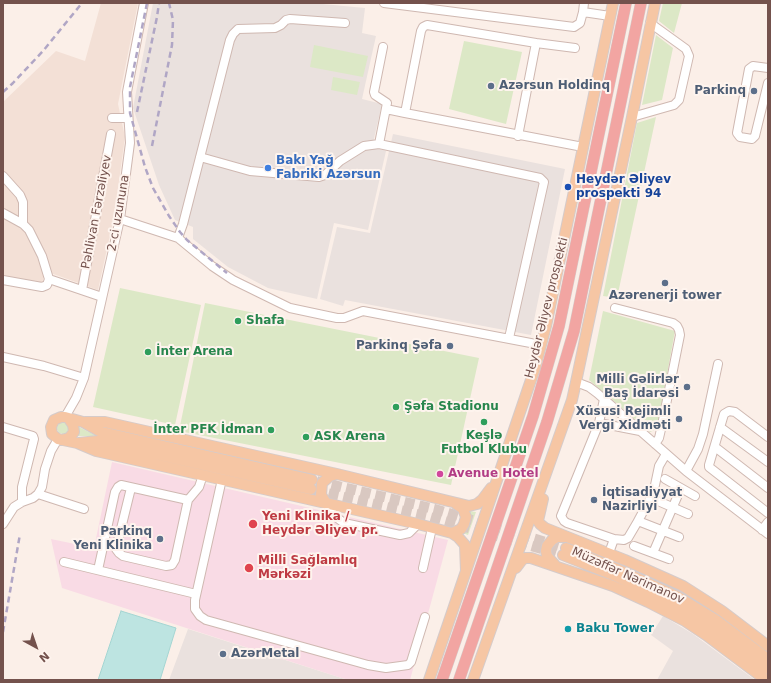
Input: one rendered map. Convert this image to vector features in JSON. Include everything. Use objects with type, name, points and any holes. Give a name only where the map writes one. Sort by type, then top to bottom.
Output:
[{"type":"highway","name":"Heydər Əliyev prospekti","points":[[442,680],[533,416],[559,326],[626,3]]},
{"type":"highway","points":[[459,680],[547,422],[574,331],[641,3]]},
{"type":"main road","points":[[428,680],[535,368],[613,3]]},
{"type":"main road","points":[[654,3],[632,117],[572,400],[538,518],[540,524],[545,528],[609,553],[689,589],[722,611],[768,646]]},
{"type":"main road","points":[[473,680],[572,400]]},
{"type":"main road","points":[[466,571],[465,545],[452,533],[96,451],[77,443],[60,440],[52,434],[51,427],[54,420],[61,417],[83,422],[104,422],[337,474],[469,506],[477,504],[485,496],[498,476]]},
{"type":"main road","points":[[60,440],[69,438],[74,432],[74,424],[67,418]]},
{"type":"main road","points":[[77,443],[98,441],[311,485],[101,432],[83,422]]},
{"type":"main road","points":[[326,503],[321,494],[322,483],[330,476],[337,474]]},
{"type":"main road","points":[[452,533],[461,529],[466,518],[463,509],[456,504]]},
{"type":"main road","points":[[556,566],[547,556],[547,546],[557,537],[568,537]]},
{"type":"main road","name":"Müzəffər Nərimanov","points":[[768,659],[716,620],[678,597],[618,569],[564,552],[690,613],[712,627],[768,669]]},
{"type":"main road","points":[[508,580],[519,563],[525,558],[531,558],[613,586],[684,621],[706,635],[766,680]]},
{"type":"street","name":"2-ci uzununa","points":[[67,418],[84,378],[120,219],[130,144],[127,92],[144,3]]},
{"type":"street","points":[[384,3],[574,27],[580,23],[584,3]]},
{"type":"street","points":[[583,12],[610,16]]},
{"type":"street","points":[[178,238],[183,224],[230,40],[233,34],[238,29],[275,28],[286,20],[290,19],[346,23]]},
{"type":"street","points":[[632,117],[674,105],[679,100],[689,56],[686,49],[650,23]]},
{"type":"street","points":[[405,113],[421,31],[423,27],[427,25],[575,48]]},
{"type":"street","points":[[518,136],[536,43]]},
{"type":"street","points":[[379,144],[387,103],[375,96],[374,92],[383,47]]},
{"type":"street","points":[[768,68],[753,66],[749,69],[737,133],[740,137],[752,139],[756,136],[768,83]]},
{"type":"street","points":[[386,109],[518,136],[583,147]]},
{"type":"street","points":[[112,118],[128,118]]},
{"type":"street","name":"Pəhlivan Fərzəliyev","points":[[82,290],[111,134]]},
{"type":"street","points":[[200,157],[250,171],[319,177],[325,175],[340,161],[364,146],[379,144],[540,178],[544,182],[509,338]]},
{"type":"street","points":[[3,176],[20,195],[23,202],[23,224]]},
{"type":"street","points":[[3,213],[23,224],[34,236],[49,278],[45,287],[3,280]]},
{"type":"street","points":[[120,219],[178,238],[212,266],[233,280],[290,308],[337,318],[344,318],[363,311],[541,345]]},
{"type":"street","points":[[49,278],[102,297]]},
{"type":"street","points":[[615,308],[673,323],[679,330],[680,335],[662,425],[659,438],[655,444]]},
{"type":"street","points":[[3,357],[44,366],[84,378]]},
{"type":"street","points":[[686,470],[698,449],[703,434],[718,364]]},
{"type":"street","points":[[576,382],[589,387],[666,454],[765,532],[768,522]]},
{"type":"street","points":[[604,399],[599,423],[561,516],[564,521],[614,539],[624,540],[628,538],[656,485],[659,466],[666,454]]},
{"type":"street","points":[[768,437],[736,412],[729,411],[724,414],[709,467],[768,513]]},
{"type":"street","points":[[599,423],[641,432]]},
{"type":"street","points":[[3,427],[33,436],[34,439],[22,487],[22,502]]},
{"type":"street","points":[[720,427],[768,462]]},
{"type":"street","points":[[3,524],[14,507],[38,494],[42,487],[45,469],[51,452],[60,440]]},
{"type":"street","points":[[715,447],[768,488]]},
{"type":"street","points":[[132,488],[116,549],[118,553],[123,556],[166,566],[172,565],[175,560],[188,500],[199,487],[203,475]]},
{"type":"street","points":[[665,479],[695,496]]},
{"type":"street","points":[[222,480],[195,600],[196,609],[200,616],[206,620],[368,665],[386,668],[408,665],[411,662],[425,618]]},
{"type":"street","points":[[98,570],[115,492],[118,487],[121,485],[188,500]]},
{"type":"street","points":[[652,553],[681,488]]},
{"type":"street","points":[[38,494],[84,509]]},
{"type":"street","points":[[658,501],[688,514]]},
{"type":"street","points":[[326,503],[336,517],[344,523],[400,535],[409,533],[418,524]]},
{"type":"street","points":[[638,521],[679,537]]},
{"type":"street","points":[[423,568],[432,528]]},
{"type":"street","points":[[609,553],[614,539]]},
{"type":"street","points":[[634,546],[669,559]]},
{"type":"street","points":[[64,562],[196,594]]},
{"type":"shaded area","points":[[101,3],[138,3],[118,104],[125,137],[114,217],[98,290],[45,271],[42,284],[3,276],[3,102],[56,51],[85,61]]},
{"type":"shaded area","name":"Bakı Yağ Fabriki Azərsun","points":[[153,3],[312,3],[365,8],[362,33],[376,36],[362,99],[382,104],[372,147],[386,151],[368,230],[334,223],[317,299],[268,288],[228,267],[193,239],[193,227],[175,220],[159,185],[133,108]]},
{"type":"shaded area","points":[[393,134],[565,169],[531,335],[345,300],[343,306],[320,299],[337,227],[370,233]]},
{"type":"shaded area","name":"Milli Sağlamlıq Mərkəzi","points":[[112,462],[448,540],[410,680],[348,680],[62,588],[51,539],[94,548]]},
{"type":"shaded area","points":[[663,616],[693,634],[755,680],[657,680],[673,651],[651,635]]},
{"type":"shaded area","name":"AzərMetal","points":[[188,629],[348,680],[169,680]]},
{"type":"green space","points":[[663,3],[682,3],[674,33],[659,21]]},
{"type":"green space","points":[[656,35],[673,48],[662,100],[642,105]]},
{"type":"green space","points":[[464,41],[522,52],[506,124],[449,109]]},
{"type":"green space","points":[[314,45],[368,56],[363,77],[310,67]]},
{"type":"green space","points":[[333,77],[360,82],[357,95],[331,90]]},
{"type":"green space","points":[[656,117],[617,298],[603,296],[637,123]]},
{"type":"green space","name":"İnter Arena","points":[[120,288],[201,305],[175,425],[93,407]]},
{"type":"green space","points":[[205,303],[479,358],[451,485],[179,431]]},
{"type":"green space","points":[[603,311],[675,331],[657,429],[650,432],[589,380]]},
{"type":"green space","points":[[65,422],[68,423],[68,433],[61,434],[58,433],[57,426],[58,423]]},
{"type":"green space","points":[[79,427],[97,436],[77,436]]},
{"type":"green space","points":[[470,511],[476,512],[468,535],[463,533],[470,516]]},
{"type":"water","points":[[121,611],[176,628],[160,680],[98,680]]},
{"type":"tunnel","points":[[317,481],[435,509],[566,548]]},
{"type":"tunnel","points":[[314,490],[430,517],[563,555]]},
{"type":"railway","points":[[3,92],[43,51],[82,3]]},
{"type":"railway","points":[[147,3],[130,87],[130,113],[145,167],[153,188],[180,232],[187,240],[227,273]]},
{"type":"railway","points":[[137,112],[159,3]]},
{"type":"railway","points":[[152,146],[172,45],[173,20],[169,3]]},
{"type":"railway","points":[[3,632],[20,534]]},
{"type":"place","name":"Azərsun Holdinq","points":[[491,86]]},
{"type":"place","name":"Parkinq","points":[[754,91]]},
{"type":"place","name":"Bakı Yağ Fabriki Azərsun","points":[[268,168]]},
{"type":"place","name":"Heydər Əliyev prospekti 94","points":[[568,187]]},
{"type":"place","name":"Azərenerji tower","points":[[665,283]]},
{"type":"place","name":"Shafa","points":[[238,321]]},
{"type":"place","name":"Parkinq Şəfa","points":[[450,346]]},
{"type":"place","name":"İnter Arena","points":[[148,352]]},
{"type":"place","name":"Milli Gəlirlər Baş İdarəsi","points":[[687,387]]},
{"type":"place","name":"Şəfa Stadionu","points":[[396,407]]},
{"type":"place","name":"Xüsusi Rejimli Vergi Xidməti","points":[[679,419]]},
{"type":"place","name":"Keşlə Futbol Klubu","points":[[484,422]]},
{"type":"place","name":"İnter PFK İdman","points":[[271,430]]},
{"type":"place","name":"ASK Arena","points":[[306,437]]},
{"type":"place","name":"Avenue Hotel","points":[[440,474]]},
{"type":"place","name":"İqtisadiyyat Nazirliyi","points":[[594,500]]},
{"type":"place","name":"Yeni Klinika / Heydər Əliyev pr.","points":[[253,524]]},
{"type":"place","name":"Parkinq Yeni Klinika","points":[[160,539]]},
{"type":"place","name":"Milli Sağlamlıq Mərkəzi","points":[[249,568]]},
{"type":"place","name":"Baku Tower","points":[[568,629]]},
{"type":"place","name":"AzərMetal","points":[[223,654]]}]
